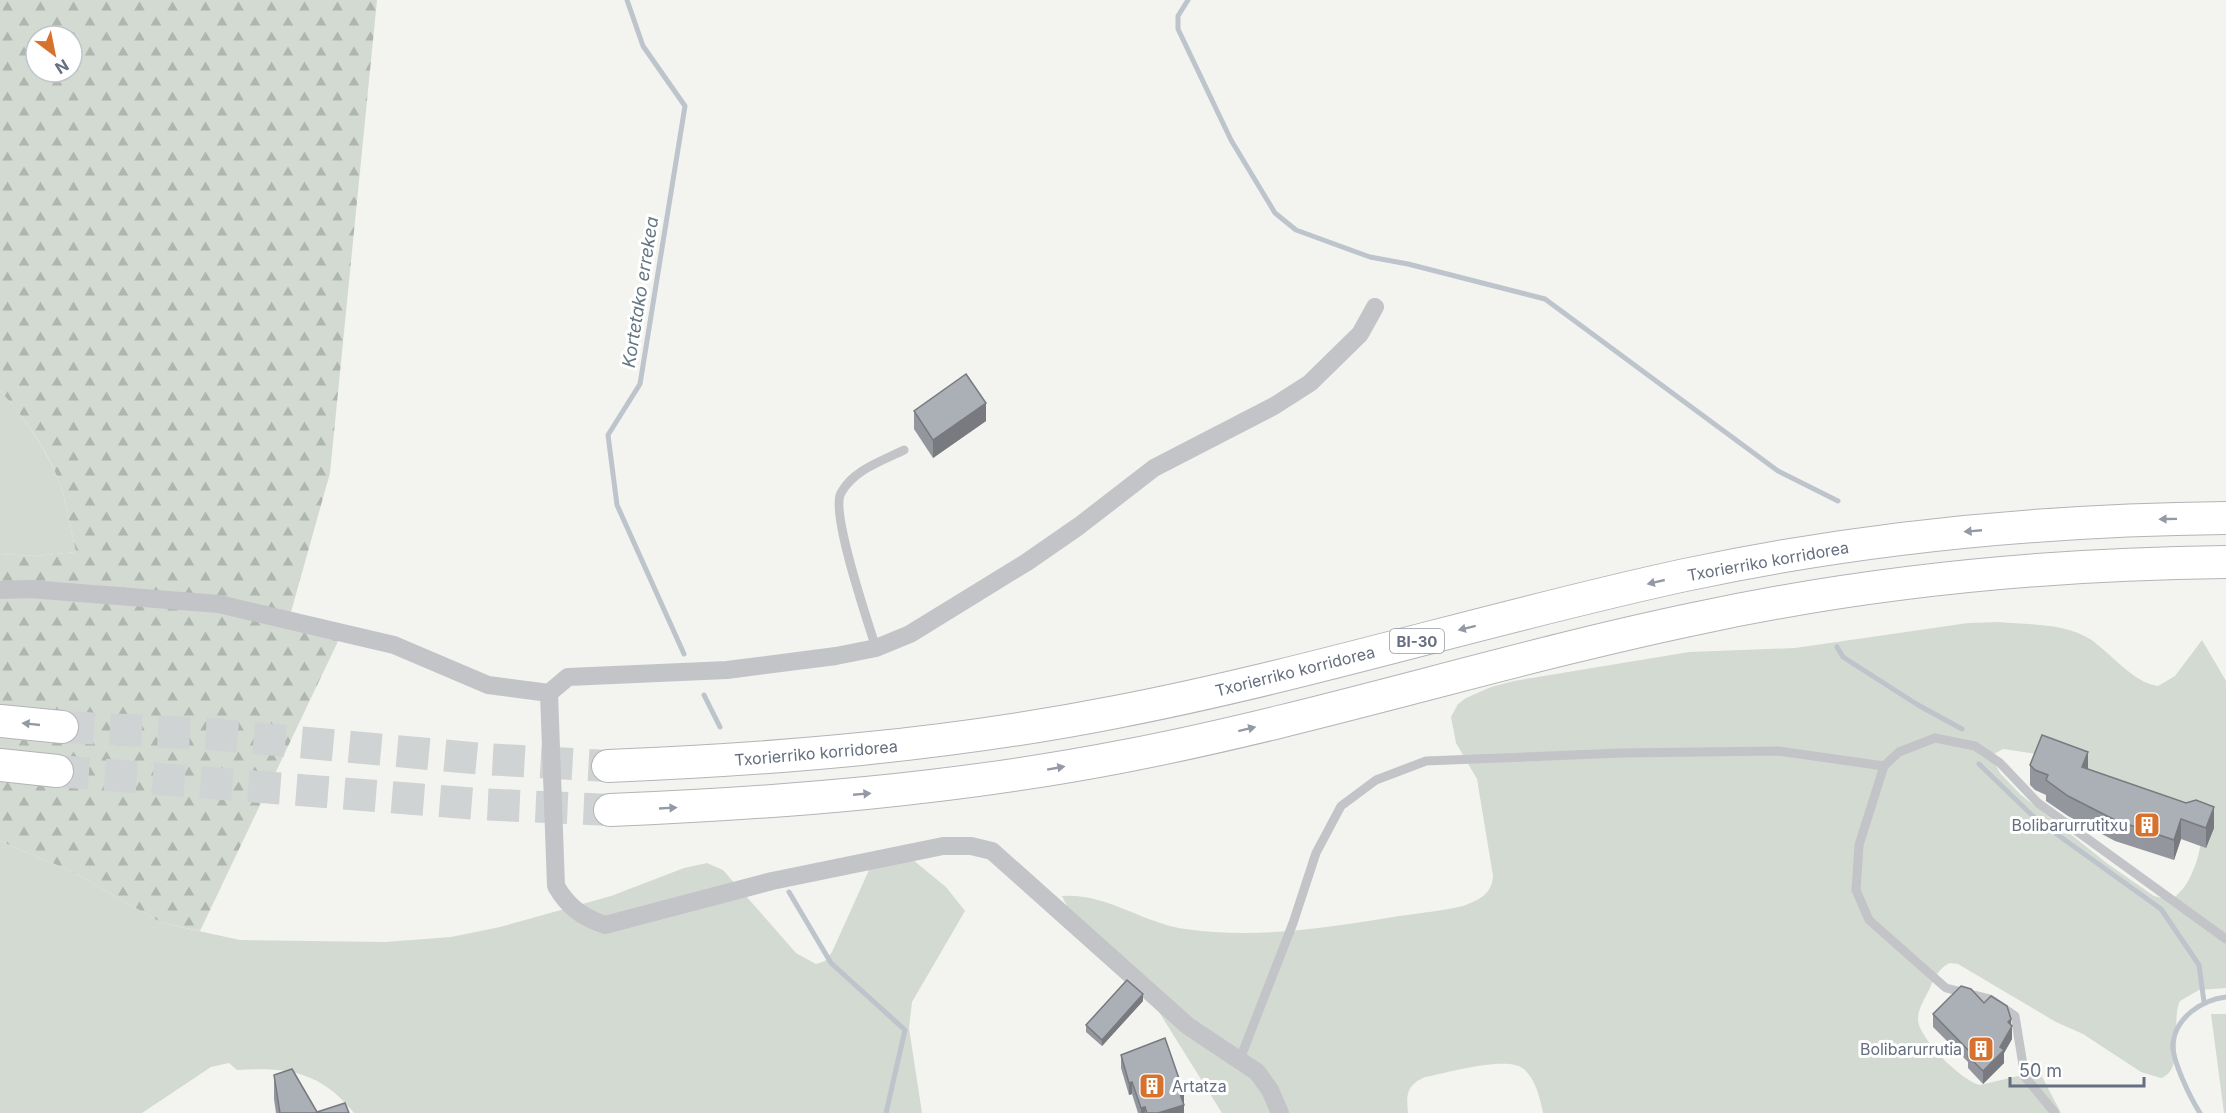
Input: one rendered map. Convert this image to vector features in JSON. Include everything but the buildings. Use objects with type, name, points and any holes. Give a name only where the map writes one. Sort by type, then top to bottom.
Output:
[{"type":"highway","name":"Txorierriko korridorea","points":[[608,766],[807,755],[906,746],[1034,727],[1231,688],[1677,577],[1821,550],[2016,527],[2226,518]]},
{"type":"highway","points":[[609,810],[789,801],[910,790],[1053,769],[1241,731],[1674,623],[1828,594],[2019,571],[2226,562]]},
{"type":"highway","points":[[0,721],[62,727]]},
{"type":"highway","points":[[0,765],[57,771]]},
{"type":"street","points":[[0,590],[30,589],[219,604],[394,645],[488,685],[549,693],[568,677],[727,670],[876,648],[910,634],[1027,562],[1154,468],[1270,408],[1310,383],[1360,334],[1375,307]]},
{"type":"street","points":[[549,693],[556,886],[564,902],[583,917],[605,925],[861,861],[943,846],[971,846],[992,851],[1188,1026],[1257,1072],[1270,1090],[1280,1113]]},
{"type":"lane","points":[[876,648],[846,545],[838,511],[839,495],[851,478],[904,450]]},
{"type":"lane","points":[[2055,1113],[2025,1077],[2015,1016],[1990,999],[1946,988],[1869,920],[1856,890],[1859,845],[1884,766],[1899,752],[1935,738],[1975,746],[2000,763],[2038,804],[2226,939]]},
{"type":"lane","points":[[1240,1059],[1293,923],[1316,853],[1341,806],[1376,780],[1426,761],[1621,753],[1778,751],[1884,766]]},
{"type":"green space","points":[[0,0],[377,0],[330,473],[291,612],[342,633],[200,931],[162,923],[69,870],[0,841],[0,554],[35,556],[76,552],[60,484],[49,459],[18,411],[0,391]]},
{"type":"green space","points":[[0,391],[18,412],[49,459],[65,501],[76,552],[35,556],[0,554]]},
{"type":"green space","points":[[1999,622],[2069,630],[2090,639],[2139,679],[2158,686],[2175,676],[2202,640],[2226,681],[2226,988],[2199,990],[2180,1001],[2176,1020],[2175,1055],[2169,1073],[2161,1078],[2141,1072],[2083,1034],[2056,1022],[1958,964],[1950,963],[1940,970],[1921,1007],[1918,1019],[1925,1037],[1942,1058],[1963,1076],[1980,1085],[2039,1071],[2061,1113],[1543,1113],[1537,1090],[1525,1070],[1517,1066],[1493,1064],[1419,1080],[1409,1091],[1408,1113],[1222,1113],[1149,996],[1068,908],[1062,896],[1094,899],[1169,926],[1239,933],[1319,928],[1463,906],[1479,899],[1487,892],[1493,876],[1477,779],[1456,743],[1451,717],[1458,704],[1466,698],[1491,687],[1514,681],[1689,652],[1795,648],[1968,623]],"holes":[[[2003,749],[2038,754],[2201,841],[2198,857],[2182,890],[2170,900],[2154,896],[2108,864],[2020,794],[2000,773],[1995,764],[1994,754]]]},
{"type":"green space","points":[[0,841],[69,870],[162,923],[240,940],[385,942],[451,937],[500,927],[611,896],[684,868],[707,863],[723,870],[796,953],[816,964],[825,961],[832,952],[869,870],[913,860],[946,887],[965,911],[912,1002],[909,1028],[922,1113],[354,1113],[329,1088],[315,1080],[287,1071],[237,1070],[229,1063],[211,1067],[142,1113],[0,1113]]},
{"type":"green space","points":[[2211,1014],[2226,1014],[2226,1113],[2224,1113]]},
{"type":"waterway","name":"Kortetako errekea","points":[[627,0],[643,46],[685,106],[640,384],[608,435],[617,505],[684,654]]},
{"type":"waterway","points":[[1188,0],[1178,16],[1178,29],[1231,140],[1275,213],[1296,230],[1370,257],[1408,264],[1545,299],[1778,471],[1838,501]]},
{"type":"waterway","points":[[1837,647],[1843,657],[1918,705],[1962,729]]},
{"type":"waterway","name":"Kortetako errekea","points":[[704,695],[720,727]]},
{"type":"waterway","points":[[1979,764],[2037,820],[2161,909],[2199,965],[2204,1002]]},
{"type":"waterway","name":"Kortetako errekea","points":[[789,892],[831,963],[905,1030],[886,1113]]},
{"type":"waterway","points":[[2200,1113],[2175,1059],[2173,1050],[2175,1034],[2179,1025],[2192,1011],[2208,1002],[2226,997]]},
{"type":"tunnel","points":[[62,727],[211,734],[483,759],[608,766]]},
{"type":"tunnel","points":[[57,771],[478,804],[610,810]]},
{"type":"place","name":"Bolibarurrutitxu","points":[[2147,825]]},
{"type":"place","name":"Bolibarurrutia","points":[[1981,1049]]},
{"type":"place","name":"Artatza","points":[[1152,1086]]}]
